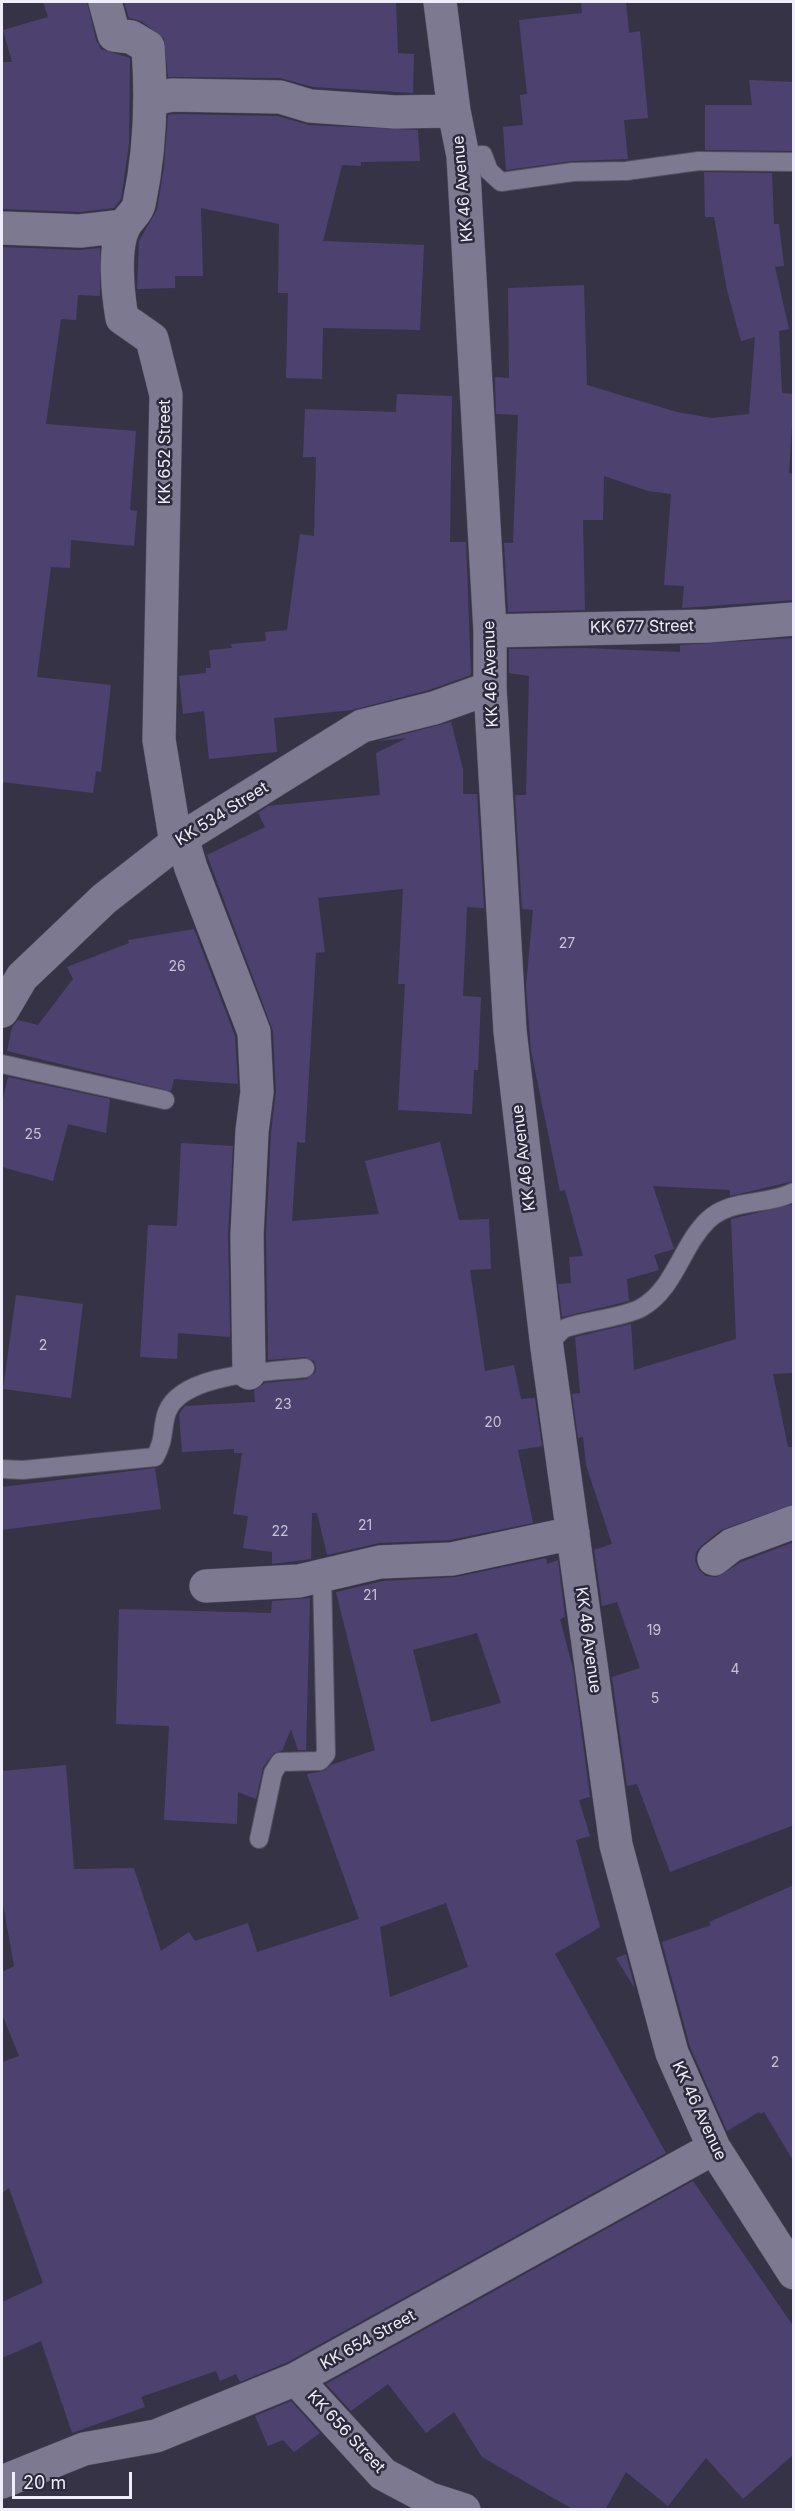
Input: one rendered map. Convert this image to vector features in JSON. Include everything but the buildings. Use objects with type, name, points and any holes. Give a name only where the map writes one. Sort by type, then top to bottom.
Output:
[{"type":"street","name":"KK 652 Street","points":[[105,2],[114,35],[131,37],[148,47],[152,99],[138,208],[124,226],[118,244],[122,318],[152,339],[166,394],[159,740],[179,840]]},
{"type":"street","name":"KK 46 Avenue","points":[[440,2],[454,111],[463,156],[510,1031],[547,1348],[616,1845],[672,2053],[714,2148],[794,2273]]},
{"type":"street","points":[[152,99],[172,95],[280,98],[310,106],[395,111],[454,111]]},
{"type":"street","points":[[2,228],[80,231],[124,226]]},
{"type":"street","name":"KK 677 Street","points":[[490,631],[708,626],[794,619]]},
{"type":"street","name":"KK 534 Street","points":[[2,1011],[22,977],[104,899],[179,840],[362,726],[434,708],[490,688]]},
{"type":"street","points":[[179,840],[254,1032],[257,1092],[252,1131],[247,1235],[249,1373]]},
{"type":"street","points":[[714,1558],[732,1545],[794,1522]]},
{"type":"street","points":[[206,1586],[299,1581],[380,1562],[452,1559],[573,1533]]},
{"type":"street","name":"KK 654 Street","points":[[2,2482],[84,2449],[156,2436],[296,2379],[714,2148]]},
{"type":"street","name":"KK 656 Street","points":[[296,2379],[383,2474],[430,2499],[464,2510]]},
{"type":"lane","points":[[463,156],[483,155],[489,171],[501,182],[573,172],[626,171],[699,161],[794,162]]},
{"type":"lane","points":[[2,1064],[165,1100]]},
{"type":"lane","points":[[547,1348],[563,1329],[610,1320],[642,1307],[669,1281],[707,1220],[728,1206],[775,1200],[794,1192]]},
{"type":"lane","points":[[2,1469],[34,1469],[155,1457],[164,1442],[167,1412],[182,1392],[235,1375],[305,1368]]},
{"type":"lane","points":[[259,1839],[273,1773],[280,1762],[320,1761],[326,1754],[322,1574]]}]
